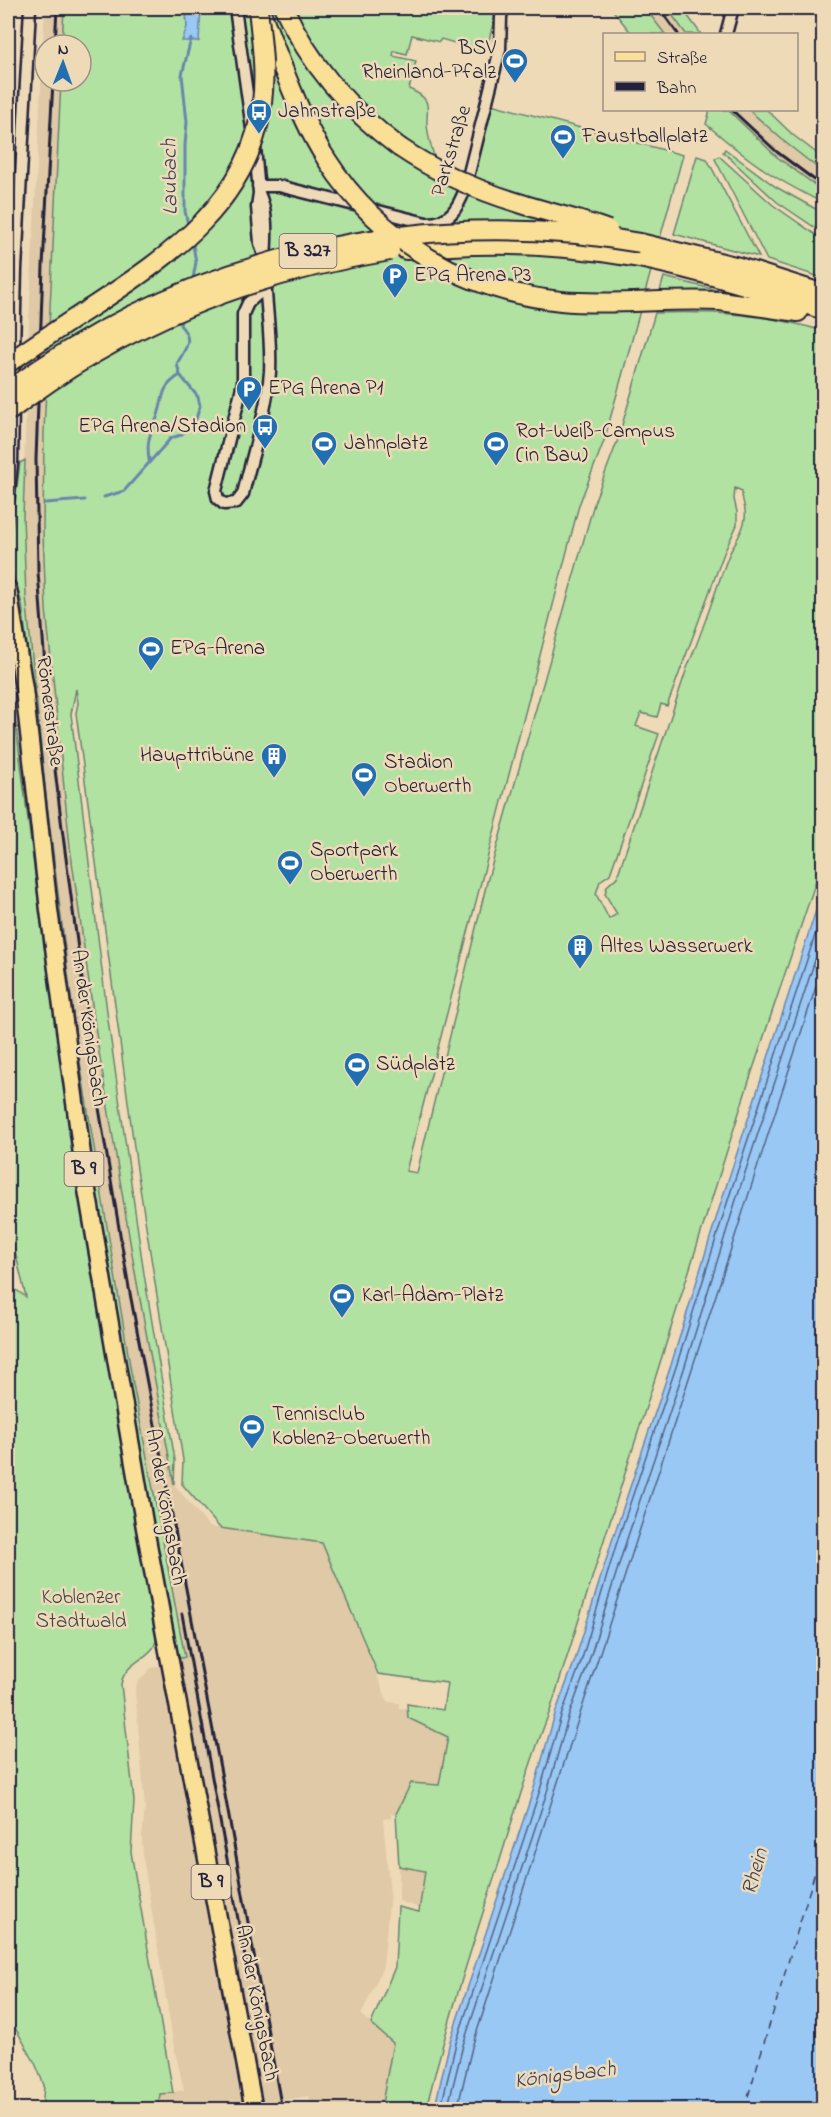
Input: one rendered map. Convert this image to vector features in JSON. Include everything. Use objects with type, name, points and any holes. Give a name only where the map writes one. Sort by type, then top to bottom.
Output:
[{"type":"highway","points":[[259,8],[304,119],[338,177],[361,204],[392,232],[442,267],[500,290],[542,299],[583,302],[720,301],[782,308],[824,318]]},
{"type":"highway","points":[[8,363],[156,264],[198,229],[226,195],[248,154],[255,136],[262,104],[264,68],[259,8]]},
{"type":"highway","name":"B 327","points":[[284,8],[305,48],[338,94],[364,120],[413,157],[449,177],[485,191],[588,223],[640,243]]},
{"type":"highway","name":"B 327","points":[[8,391],[87,338],[156,303],[222,276],[315,249],[390,236],[473,230],[565,233],[640,243],[717,261],[824,294]]},
{"type":"highway","name":"B 327","points":[[8,412],[89,356],[138,329],[192,304],[300,268],[390,251],[443,246],[504,245],[598,252],[651,261],[714,276],[824,310]]},
{"type":"main road","name":"Römerstraße","points":[[8,590],[24,689],[49,910]]},
{"type":"main road","name":"An der Königsbach","points":[[49,910],[86,1184],[145,1528],[254,2109]]},
{"type":"street","points":[[8,501],[13,452],[13,332],[30,8]]},
{"type":"street","points":[[235,8],[259,190],[266,221],[265,259],[270,357],[268,385],[243,494],[236,503],[224,504],[218,499],[216,491],[242,389],[244,357],[242,319],[248,303],[266,287]]},
{"type":"street","name":"Parkstraße","points":[[259,190],[279,186],[426,223],[439,222],[450,215],[460,202],[465,189],[500,49],[503,8]]},
{"type":"street","points":[[726,33],[733,8]]},
{"type":"street","points":[[818,8],[824,13]]},
{"type":"shaded area","points":[[45,8],[64,8],[63,33],[44,33]]},
{"type":"shaded area","points":[[645,8],[667,8],[685,33],[664,33]]},
{"type":"shaded area","points":[[41,93],[60,93],[44,431],[43,533],[46,609],[70,847],[97,1040],[135,1272],[174,1484],[209,1527],[322,1543],[388,1702],[399,1703],[399,1708],[407,1708],[408,1718],[449,1736],[439,1785],[411,1783],[396,1814],[391,1814],[391,1818],[383,1819],[390,1893],[383,1967],[361,2015],[393,2043],[381,2109],[311,2109],[309,2096],[265,2103],[247,2109],[158,2109],[160,2094],[184,2090],[174,2047],[143,1858],[142,1837],[145,1808],[135,1690],[138,1682],[151,1668],[185,1657],[133,1384],[76,1038],[46,796],[26,596],[23,517],[27,361]]},
{"type":"shaded area","points":[[729,111],[750,111],[823,172],[823,191],[777,157]]},
{"type":"shaded area","points":[[399,1866],[425,1871],[419,1908],[399,1901]]},
{"type":"green space","points":[[64,8],[186,8],[187,27],[198,41],[201,8],[497,8],[486,52],[441,39],[439,42],[412,35],[407,54],[394,51],[393,56],[416,61],[409,89],[424,98],[428,107],[427,124],[435,160],[471,178],[491,104],[683,155],[604,441],[579,505],[406,1171],[417,1173],[487,882],[595,500],[617,442],[655,313],[760,317],[823,331],[823,860],[749,1081],[550,1711],[523,1786],[461,1983],[427,2105],[423,2109],[419,2106],[418,2109],[381,2109],[393,2043],[371,2024],[395,1967],[398,1907],[419,1912],[425,1871],[399,1866],[396,1814],[411,1783],[439,1785],[448,1737],[408,1718],[407,1704],[443,1710],[447,1683],[378,1674],[322,1543],[220,1528],[182,1484],[183,1460],[137,1169],[76,713],[78,703],[76,689],[71,714],[108,1020],[144,1274],[175,1460],[174,1484],[135,1272],[97,1040],[70,847],[46,609],[43,533],[44,431],[60,93],[93,93],[93,33],[63,33]],"holes":[[[245,145],[248,177],[232,203],[214,224],[213,201]],[[735,488],[742,491],[744,523],[728,557],[687,668],[617,877],[607,886],[605,894],[617,914],[609,919],[596,894],[600,881],[610,874],[659,734],[636,726],[641,713],[657,717],[661,704],[667,706],[724,553],[737,525]]]},
{"type":"green space","points":[[611,8],[645,8],[664,33],[631,33]]},
{"type":"green space","points":[[667,8],[682,8],[700,33],[685,33]]},
{"type":"green space","points":[[710,111],[729,111],[777,157],[823,191],[823,203],[792,187],[747,158],[706,124]]},
{"type":"green space","points":[[750,111],[768,111],[793,135],[823,158],[823,172]]},
{"type":"green space","points":[[725,149],[776,187],[823,213],[823,233],[777,202],[723,152]]},
{"type":"green space","points":[[697,156],[707,159],[759,257],[674,234]]},
{"type":"green space","points":[[719,156],[773,205],[823,240],[823,278],[767,260],[715,159]]},
{"type":"green space","points":[[664,277],[720,291],[660,291]]},
{"type":"green space","points":[[25,460],[23,517],[26,596],[46,796],[76,1038],[133,1384],[185,1657],[177,1659],[105,1262],[62,963],[22,604],[8,558],[20,463]]},
{"type":"green space","name":"Koblenzer Stadtwald","points":[[8,664],[68,1111],[159,1629],[153,1648],[126,1672],[121,1684],[134,1801],[131,1852],[173,2093],[160,2094],[158,2109],[42,2109],[44,2085],[35,2063],[8,2015],[8,1284],[26,1297],[8,1225]]},
{"type":"water","points":[[186,8],[201,8],[199,41],[182,41],[187,27]]},
{"type":"water","points":[[823,889],[823,2109],[423,2109],[424,2106],[436,2102],[450,2041],[534,1788],[555,1714],[575,1660],[671,1365],[723,1196]]},
{"type":"waterway","name":"Laubach","points":[[188,225],[185,211],[187,122],[182,75],[191,39]]},
{"type":"waterway","name":"Laubach","points":[[192,240],[196,262],[192,284]]},
{"type":"waterway","name":"Laubach","points":[[104,497],[124,491],[171,438],[181,435],[195,422],[200,406],[198,397],[180,375],[177,364],[188,340],[180,325],[182,316]]},
{"type":"waterway","name":"Laubach","points":[[149,460],[151,432],[164,393],[169,384],[180,375]]},
{"type":"waterway","name":"Laubach","points":[[45,503],[85,500]]},
{"type":"ferry route","points":[[744,2110],[824,1842]]},
{"type":"railway","points":[[56,33],[57,8]]},
{"type":"railway","points":[[659,8],[677,33]]},
{"type":"railway","points":[[52,93],[36,459],[38,572],[49,719],[99,1108],[129,1288],[282,2110]]},
{"type":"railway","points":[[733,111],[777,152],[824,187]]},
{"type":"railway","points":[[182,1614],[247,1968]]},
{"type":"place","name":"BSV Rheinland-Pfalz","points":[[515,84]]},
{"type":"place","name":"Jahnstraße","points":[[259,135]]},
{"type":"place","name":"Faustballplatz","points":[[563,160]]},
{"type":"place","name":"EPG Arena P3","points":[[395,299]]},
{"type":"place","name":"EPG Arena P1","points":[[249,412]]},
{"type":"place","name":"EPG Arena/Stadion","points":[[265,450]]},
{"type":"place","name":"Jahnplatz","points":[[324,467]]},
{"type":"place","name":"Rot-Weiß-Campus (in Bau)","points":[[496,467]]},
{"type":"place","name":"EPG-Arena","points":[[151,672]]},
{"type":"place","name":"Haupttribüne","points":[[274,779]]},
{"type":"place","name":"Stadion Oberwerth","points":[[364,798]]},
{"type":"place","name":"Sportpark Oberwerth","points":[[290,886]]},
{"type":"place","name":"Altes Wasserwerk","points":[[580,970]]},
{"type":"place","name":"Südplatz","points":[[357,1088]]},
{"type":"place","name":"Karl-Adam-Platz","points":[[342,1319]]},
{"type":"place","name":"Tennisclub Koblenz-Oberwerth","points":[[252,1450]]},
{"type":"water label","name":"Rhein","points":[[756,1872]]},
{"type":"water label","name":"Königsbach","points":[[565,2076]]}]
